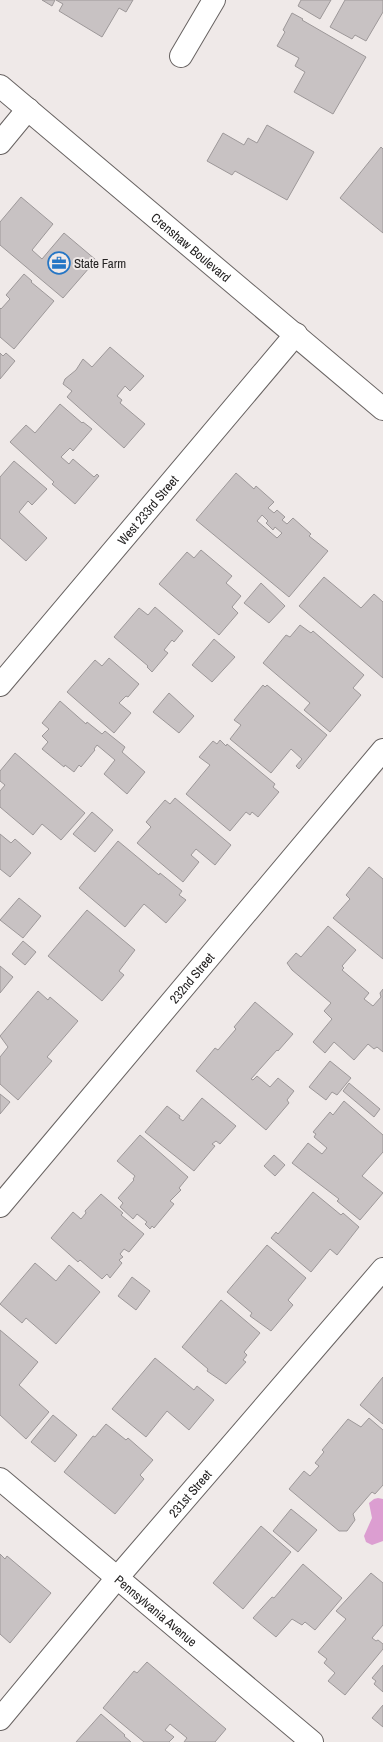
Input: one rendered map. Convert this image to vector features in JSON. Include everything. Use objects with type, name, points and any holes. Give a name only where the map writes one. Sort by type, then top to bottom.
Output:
[{"type":"street","points":[[181,56],[214,0]]},
{"type":"street","name":"Crenshaw Boulevard","points":[[0,86],[296,334],[383,409]]},
{"type":"street","points":[[0,143],[28,110]]},
{"type":"street","name":"West 233rd Street","points":[[0,685],[296,334]]},
{"type":"street","name":"232nd Street","points":[[0,1206],[383,750]]},
{"type":"street","name":"231st Street","points":[[0,1719],[117,1578],[383,1270]]},
{"type":"street","name":"Pennsylvania Avenue","points":[[0,1479],[312,1742]]},
{"type":"shaded area","points":[[378,1498],[383,1499],[383,1541],[372,1545],[366,1542],[364,1536],[372,1518],[369,1503]]},
{"type":"building","points":[[42,0],[55,0],[52,6]]},
{"type":"building","points":[[56,0],[133,0],[126,12],[119,8],[102,37],[59,11],[63,4]]},
{"type":"building","points":[[301,0],[331,0],[320,19],[298,6]]},
{"type":"building","points":[[345,0],[383,0],[383,12],[366,41],[355,35],[352,39],[330,27]]},
{"type":"building","points":[[292,13],[366,57],[333,114],[294,92],[305,72],[295,66],[299,58],[277,46],[285,32],[283,30]]},
{"type":"building","points":[[267,125],[314,152],[287,200],[235,171],[232,175],[207,161],[223,133],[244,145],[248,138],[257,143]]},
{"type":"building","points":[[381,147],[383,149],[383,233],[340,198]]},
{"type":"building","points":[[21,197],[53,224],[32,250],[42,259],[64,233],[96,260],[63,298],[0,245],[0,222]]},
{"type":"building","points":[[24,274],[32,281],[31,282],[54,301],[14,349],[0,337],[0,308],[1,309],[10,299],[6,295]]},
{"type":"building","points":[[110,347],[144,376],[130,391],[125,386],[117,396],[122,400],[120,403],[145,424],[124,448],[67,397],[72,391],[63,384],[65,379],[76,370],[83,359],[92,367]]},
{"type":"building","points":[[0,353],[3,356],[6,353],[15,361],[0,379]]},
{"type":"building","points":[[60,404],[82,423],[83,422],[92,429],[73,451],[70,448],[61,457],[69,464],[73,459],[94,477],[97,474],[99,476],[75,504],[52,484],[54,482],[10,442],[26,425],[35,433]]},
{"type":"building","points":[[14,461],[47,489],[32,505],[28,501],[19,512],[47,538],[26,561],[0,538],[0,477]]},
{"type":"building","points":[[236,473],[254,489],[256,486],[274,502],[268,508],[274,513],[277,510],[285,517],[282,520],[287,524],[293,518],[311,534],[309,536],[328,551],[289,597],[196,520]],"holes":[[[262,515],[268,521],[266,523],[273,530],[275,527],[282,533],[277,538],[257,521]]]},
{"type":"building","points":[[201,550],[232,576],[226,583],[241,596],[232,607],[238,613],[219,635],[159,584],[187,552],[194,558]]},
{"type":"building","points":[[324,577],[361,608],[374,594],[383,602],[383,678],[299,606]]},
{"type":"building","points":[[261,583],[285,606],[269,623],[244,603]]},
{"type":"building","points":[[155,607],[183,631],[174,642],[172,640],[164,650],[168,653],[152,672],[147,667],[148,666],[114,637],[139,608],[148,615]]},
{"type":"building","points":[[300,625],[311,633],[313,631],[364,675],[353,688],[361,695],[330,732],[304,710],[310,703],[263,663],[286,635],[290,637]]},
{"type":"building","points":[[214,639],[235,657],[212,682],[192,665]]},
{"type":"building","points":[[109,658],[139,684],[128,697],[126,696],[119,703],[131,713],[114,733],[67,692],[95,660],[102,666]]},
{"type":"building","points":[[263,685],[265,687],[267,685],[327,735],[299,769],[296,766],[302,759],[291,749],[271,773],[230,739],[241,725],[234,720]]},
{"type":"building","points":[[169,693],[194,716],[179,733],[153,712]]},
{"type":"building","points":[[60,701],[86,724],[87,722],[102,734],[105,731],[125,747],[122,752],[145,772],[127,794],[104,774],[115,760],[97,745],[94,749],[95,750],[81,767],[79,765],[74,772],[65,765],[64,767],[42,749],[48,742],[42,736],[49,729],[42,723]]},
{"type":"building","points":[[220,740],[226,746],[227,744],[275,784],[273,787],[279,792],[258,817],[252,812],[250,815],[246,812],[230,831],[186,794],[210,765],[199,757],[213,741],[217,744]]},
{"type":"building","points":[[15,753],[85,813],[61,840],[42,824],[33,835],[0,807],[0,791],[5,785],[0,781],[0,771]]},
{"type":"building","points":[[175,798],[231,845],[215,865],[196,849],[191,855],[199,862],[183,882],[137,843],[151,827],[146,822],[165,800],[170,804]]},
{"type":"building","points":[[92,812],[113,830],[95,852],[73,834]]},
{"type":"building","points":[[0,834],[11,843],[15,839],[31,853],[10,877],[0,869]]},
{"type":"building","points":[[118,841],[159,875],[160,873],[182,891],[179,895],[186,900],[166,923],[144,904],[125,927],[79,888]]},
{"type":"building","points":[[369,867],[383,879],[383,959],[333,918],[350,899],[346,895]]},
{"type":"building","points":[[19,898],[41,916],[23,938],[0,920]]},
{"type":"building","points":[[87,910],[135,950],[119,971],[124,975],[102,1001],[48,956]]},
{"type":"building","points":[[328,926],[356,950],[342,966],[344,968],[342,970],[369,993],[364,999],[373,1006],[381,997],[380,993],[383,989],[383,1052],[377,1047],[374,1049],[368,1044],[354,1060],[334,1042],[325,1053],[313,1042],[332,1019],[324,1011],[331,1003],[292,970],[287,963],[296,953],[301,957]]},
{"type":"building","points":[[23,941],[36,952],[25,965],[12,954]]},
{"type":"building","points":[[0,966],[13,977],[0,993]]},
{"type":"building","points":[[38,991],[48,1000],[50,997],[78,1021],[47,1057],[52,1061],[18,1100],[0,1084],[0,1057],[8,1047],[0,1036]]},
{"type":"building","points":[[255,1002],[293,1034],[251,1079],[253,1080],[257,1076],[270,1087],[278,1078],[294,1091],[287,1100],[289,1103],[266,1130],[196,1071],[215,1048],[218,1050],[236,1029],[234,1027]]},
{"type":"building","points":[[330,1061],[351,1078],[337,1095],[332,1092],[326,1100],[309,1087]]},
{"type":"building","points":[[349,1083],[380,1109],[374,1117],[343,1091]]},
{"type":"building","points":[[0,1094],[10,1102],[0,1114]]},
{"type":"building","points":[[202,1098],[236,1126],[220,1144],[216,1141],[212,1144],[215,1146],[194,1171],[145,1132],[167,1106],[180,1116],[179,1118],[183,1121]]},
{"type":"building","points":[[344,1101],[383,1135],[383,1152],[362,1176],[383,1193],[360,1220],[337,1201],[339,1199],[292,1163],[308,1143],[322,1154],[327,1148],[314,1137],[316,1134],[313,1132],[330,1112],[333,1115]]},
{"type":"building","points":[[140,1135],[188,1177],[179,1188],[181,1190],[170,1201],[174,1204],[154,1228],[152,1226],[150,1229],[145,1224],[147,1222],[137,1214],[133,1219],[120,1207],[123,1203],[118,1198],[134,1180],[133,1179],[135,1176],[117,1161]]},
{"type":"building","points":[[274,1155],[285,1165],[275,1176],[264,1166]]},
{"type":"building","points":[[313,1192],[341,1215],[343,1213],[359,1227],[337,1255],[330,1249],[311,1272],[271,1238],[276,1232],[278,1234]]},
{"type":"building","points":[[101,1194],[123,1213],[121,1215],[144,1234],[129,1252],[124,1249],[120,1254],[123,1257],[119,1260],[122,1263],[110,1278],[107,1274],[102,1279],[80,1260],[78,1262],[51,1238],[73,1212],[81,1219],[86,1213],[85,1211]]},
{"type":"building","points":[[267,1245],[306,1278],[288,1300],[293,1305],[271,1331],[250,1316],[252,1313],[227,1292]]},
{"type":"building","points":[[35,1263],[56,1281],[69,1265],[100,1292],[56,1344],[26,1318],[22,1323],[0,1304]]},
{"type":"building","points":[[132,1277],[150,1291],[136,1310],[118,1296]]},
{"type":"building","points":[[221,1300],[260,1333],[244,1352],[247,1355],[243,1360],[246,1362],[226,1384],[207,1371],[208,1369],[182,1347]]},
{"type":"building","points":[[0,1330],[38,1362],[19,1385],[49,1412],[26,1439],[0,1415]]},
{"type":"building","points":[[155,1358],[194,1390],[197,1386],[214,1400],[189,1430],[167,1411],[146,1437],[112,1409]]},
{"type":"building","points":[[383,1377],[383,1424],[360,1405]]},
{"type":"building","points":[[53,1415],[77,1435],[55,1462],[31,1442]]},
{"type":"building","points":[[369,1418],[383,1430],[383,1485],[375,1494],[372,1492],[353,1514],[355,1520],[347,1531],[339,1531],[289,1489],[304,1471],[310,1476],[319,1466],[315,1463],[324,1452],[322,1450],[348,1419],[361,1427]]},
{"type":"building","points":[[106,1424],[126,1440],[128,1438],[153,1460],[140,1475],[144,1479],[115,1514],[64,1472],[93,1436],[95,1437]]},
{"type":"building","points":[[291,1509],[317,1530],[298,1552],[273,1531]]},
{"type":"building","points":[[261,1526],[291,1552],[243,1609],[213,1583]]},
{"type":"building","points":[[0,1554],[5,1559],[7,1556],[51,1593],[10,1643],[0,1634]]},
{"type":"building","points":[[303,1564],[342,1598],[315,1630],[305,1622],[302,1625],[292,1619],[276,1637],[253,1618],[272,1597],[274,1598]]},
{"type":"building","points":[[371,1573],[383,1583],[383,1625],[372,1638],[383,1644],[383,1649],[345,1695],[328,1681],[335,1673],[324,1663],[327,1659],[318,1652],[346,1619],[336,1611]]},
{"type":"building","points":[[147,1662],[226,1729],[215,1742],[184,1742],[187,1738],[170,1724],[165,1730],[174,1737],[169,1742],[144,1742],[103,1708],[134,1671],[137,1673]]},
{"type":"building","points":[[383,1665],[383,1692],[374,1684],[376,1681],[372,1678]]},
{"type":"building","points":[[383,1705],[383,1727],[372,1718]]},
{"type":"building","points":[[101,1714],[125,1735],[124,1736],[131,1742],[76,1742]]},
{"type":"place","name":"State Farm","points":[[59,263]]}]
